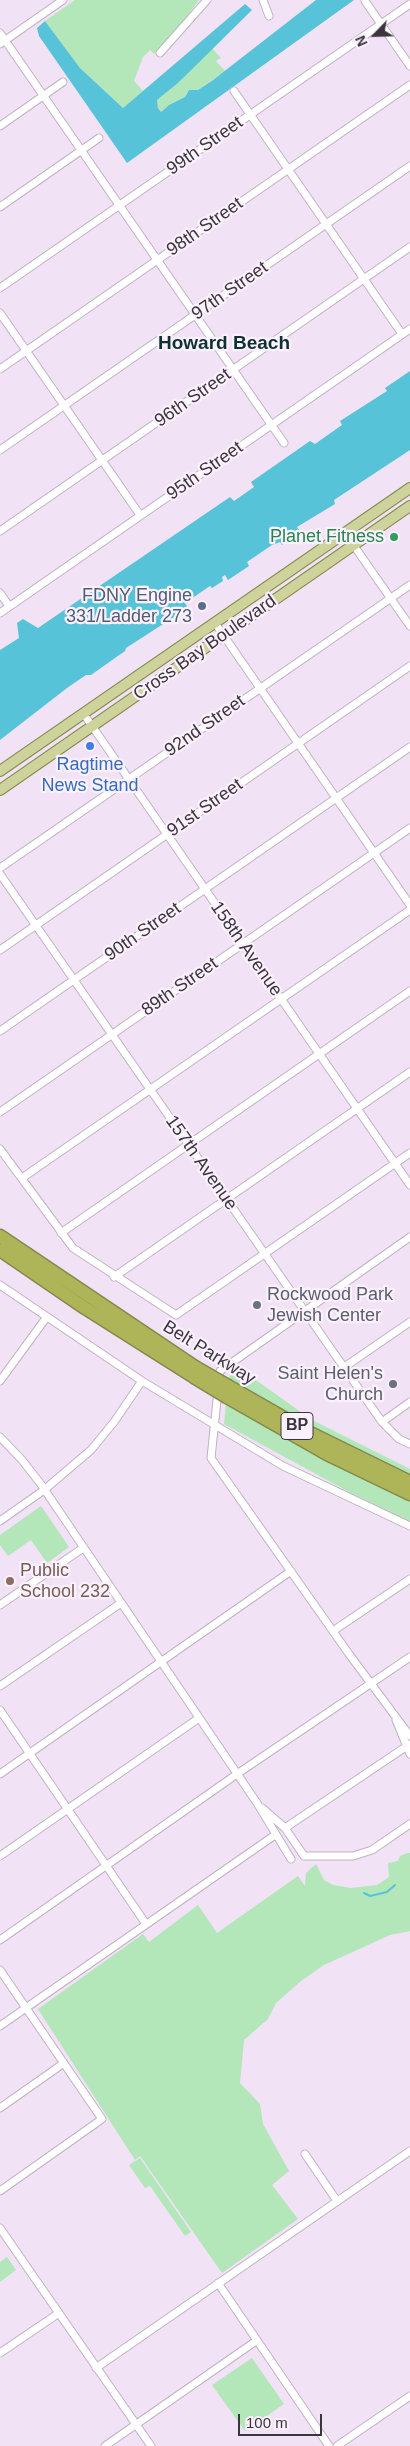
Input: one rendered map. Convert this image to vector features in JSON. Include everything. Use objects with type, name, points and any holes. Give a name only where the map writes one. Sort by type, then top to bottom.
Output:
[{"type":"highway","name":"Belt Parkway","points":[[0,1236],[194,1372]]},
{"type":"highway","name":"Belt Parkway","points":[[0,1250],[85,1308],[227,1391],[327,1454],[410,1494]]},
{"type":"highway","name":"Belt Parkway","points":[[227,1391],[410,1482]]},
{"type":"main road","name":"Cross Bay Boulevard","points":[[0,771],[410,488]]},
{"type":"main road","name":"Cross Bay Boulevard","points":[[0,790],[410,506]]},
{"type":"street","points":[[3,42],[63,0]]},
{"type":"street","points":[[160,53],[207,0]]},
{"type":"street","points":[[263,0],[269,16]]},
{"type":"street","points":[[365,1],[410,66]]},
{"type":"street","name":"99th Street","points":[[0,288],[410,4]]},
{"type":"street","points":[[0,33],[3,42],[43,96],[284,443]]},
{"type":"street","points":[[0,126],[63,82]]},
{"type":"street","name":"98th Street","points":[[0,369],[410,85]]},
{"type":"street","points":[[234,91],[402,334]]},
{"type":"street","points":[[0,207],[99,138]]},
{"type":"street","name":"97th Street","points":[[0,450],[410,166]]},
{"type":"street","name":"96th Street","points":[[0,531],[410,248]]},
{"type":"street","points":[[0,313],[140,516]]},
{"type":"street","name":"95th Street","points":[[0,613],[410,329]]},
{"type":"street","points":[[345,533],[410,626]]},
{"type":"street","name":"92nd Street","points":[[0,868],[410,585]]},
{"type":"street","points":[[0,593],[9,606]]},
{"type":"street","points":[[214,623],[410,905]]},
{"type":"street","name":"91st Street","points":[[0,950],[410,666]]},
{"type":"street","name":"158th Avenue","points":[[83,713],[410,1185]]},
{"type":"street","name":"90th Street","points":[[0,1031],[410,747]]},
{"type":"street","name":"89th Street","points":[[0,1112],[410,828]]},
{"type":"street","name":"157th Avenue","points":[[0,874],[343,1368],[382,1422],[399,1439],[410,1444]]},
{"type":"street","points":[[22,1178],[410,910]]},
{"type":"street","points":[[61,1233],[410,991]]},
{"type":"street","points":[[114,1276],[410,1072]]},
{"type":"street","points":[[0,1149],[73,1248],[176,1315],[410,1153]]},
{"type":"street","points":[[410,1237],[220,1371],[211,1458],[410,1736]]},
{"type":"street","points":[[0,1285],[142,1382],[283,1466],[410,1526]]},
{"type":"street","points":[[0,1381],[46,1318]]},
{"type":"street","points":[[343,1368],[410,1322]]},
{"type":"street","points":[[0,1521],[44,1490],[91,1450],[114,1422],[142,1382]]},
{"type":"street","points":[[382,1422],[410,1402]]},
{"type":"street","points":[[0,1437],[22,1460],[44,1490],[257,1803],[291,1859]]},
{"type":"street","points":[[0,1605],[83,1548]]},
{"type":"street","points":[[0,1774],[291,1572]]},
{"type":"street","points":[[333,1631],[410,1579]]},
{"type":"street","points":[[0,1686],[121,1603]]},
{"type":"street","points":[[0,1940],[107,1867],[237,1774],[410,1657]]},
{"type":"street","points":[[0,1710],[146,1924]]},
{"type":"street","points":[[285,1828],[409,1748],[395,1717]]},
{"type":"street","points":[[0,1856],[199,1718]]},
{"type":"street","points":[[257,1803],[285,1828],[304,1856],[353,1856],[372,1850],[410,1824]]},
{"type":"street","points":[[0,2026],[275,1835]]},
{"type":"street","points":[[0,1970],[102,2119],[0,2191]]},
{"type":"street","points":[[0,2108],[64,2063]]},
{"type":"street","points":[[96,2368],[410,2150]]},
{"type":"street","points":[[305,2154],[337,2201]]},
{"type":"street","points":[[0,2228],[151,2446]]},
{"type":"street","points":[[218,2283],[329,2446]]},
{"type":"street","points":[[0,2353],[58,2313]]},
{"type":"street","points":[[105,2446],[256,2341]]},
{"type":"street","points":[[337,2446],[410,2396]]},
{"type":"green space","points":[[75,0],[199,0],[173,35],[154,54],[150,50],[143,57],[134,81],[143,91],[123,108],[80,68],[45,21]]},
{"type":"green space","points":[[212,48],[221,58],[216,61],[225,71],[198,90],[189,90],[185,97],[169,105],[161,112],[158,108],[157,100],[178,83]]},
{"type":"green space","points":[[239,1368],[312,1420],[410,1469],[410,1475],[303,1424],[228,1380],[231,1373]]},
{"type":"green space","points":[[226,1403],[410,1500],[410,1521],[349,1492],[224,1424]]},
{"type":"green space","points":[[41,1506],[69,1547],[47,1563],[31,1540],[8,1556],[0,1545],[0,1535]]},
{"type":"green space","points":[[410,1853],[410,1931],[390,1935],[324,1965],[301,1981],[276,2003],[268,2019],[244,2040],[240,2083],[260,2104],[263,2124],[289,2171],[272,2185],[298,2219],[222,2273],[140,2156],[135,2160],[38,2009],[143,1934],[149,1942],[198,1905],[217,1933],[298,1876],[305,1886],[306,1873],[316,1864],[324,1880],[333,1885],[351,1888],[377,1885],[389,1877],[388,1863],[398,1861],[400,1856]]},
{"type":"green space","points":[[140,2158],[191,2232],[185,2236],[150,2186],[145,2188],[129,2165]]},
{"type":"green space","points":[[7,2257],[16,2270],[0,2282],[0,2262]]},
{"type":"green space","points":[[252,2358],[284,2404],[245,2431],[212,2385]]},
{"type":"water","points":[[316,0],[354,0],[127,163],[39,36],[37,28],[45,21],[80,68],[123,108],[245,4],[252,10],[178,83],[157,100],[158,108],[161,112],[169,105],[185,97],[189,90],[198,90],[213,80]]},
{"type":"water","points":[[410,371],[410,450],[334,500],[335,504],[297,527],[299,530],[294,536],[282,545],[280,542],[272,545],[247,562],[249,566],[228,580],[225,575],[222,577],[223,581],[212,588],[210,586],[185,603],[188,608],[126,648],[125,651],[91,675],[86,675],[67,688],[0,740],[0,650],[19,638],[17,623],[23,619],[38,628],[230,497],[234,501],[254,487],[251,482],[310,441],[315,444],[342,425],[340,421],[387,391],[385,388]]},
{"type":"waterway","points":[[364,1893],[370,1896],[387,1892],[395,1885]]},
{"type":"place","name":"Planet Fitness","points":[[394,537]]},
{"type":"place","name":"FDNY Engine 331/Ladder 273","points":[[202,606]]},
{"type":"place","name":"Ragtime News Stand","points":[[90,746]]},
{"type":"place","name":"Rockwood Park Jewish Center","points":[[257,1305]]},
{"type":"place","name":"Saint Helen's Church","points":[[393,1384]]},
{"type":"place","name":"Public School 232","points":[[10,1581]]},
{"type":"district","name":"Howard Beach","points":[[224,344]]}]
